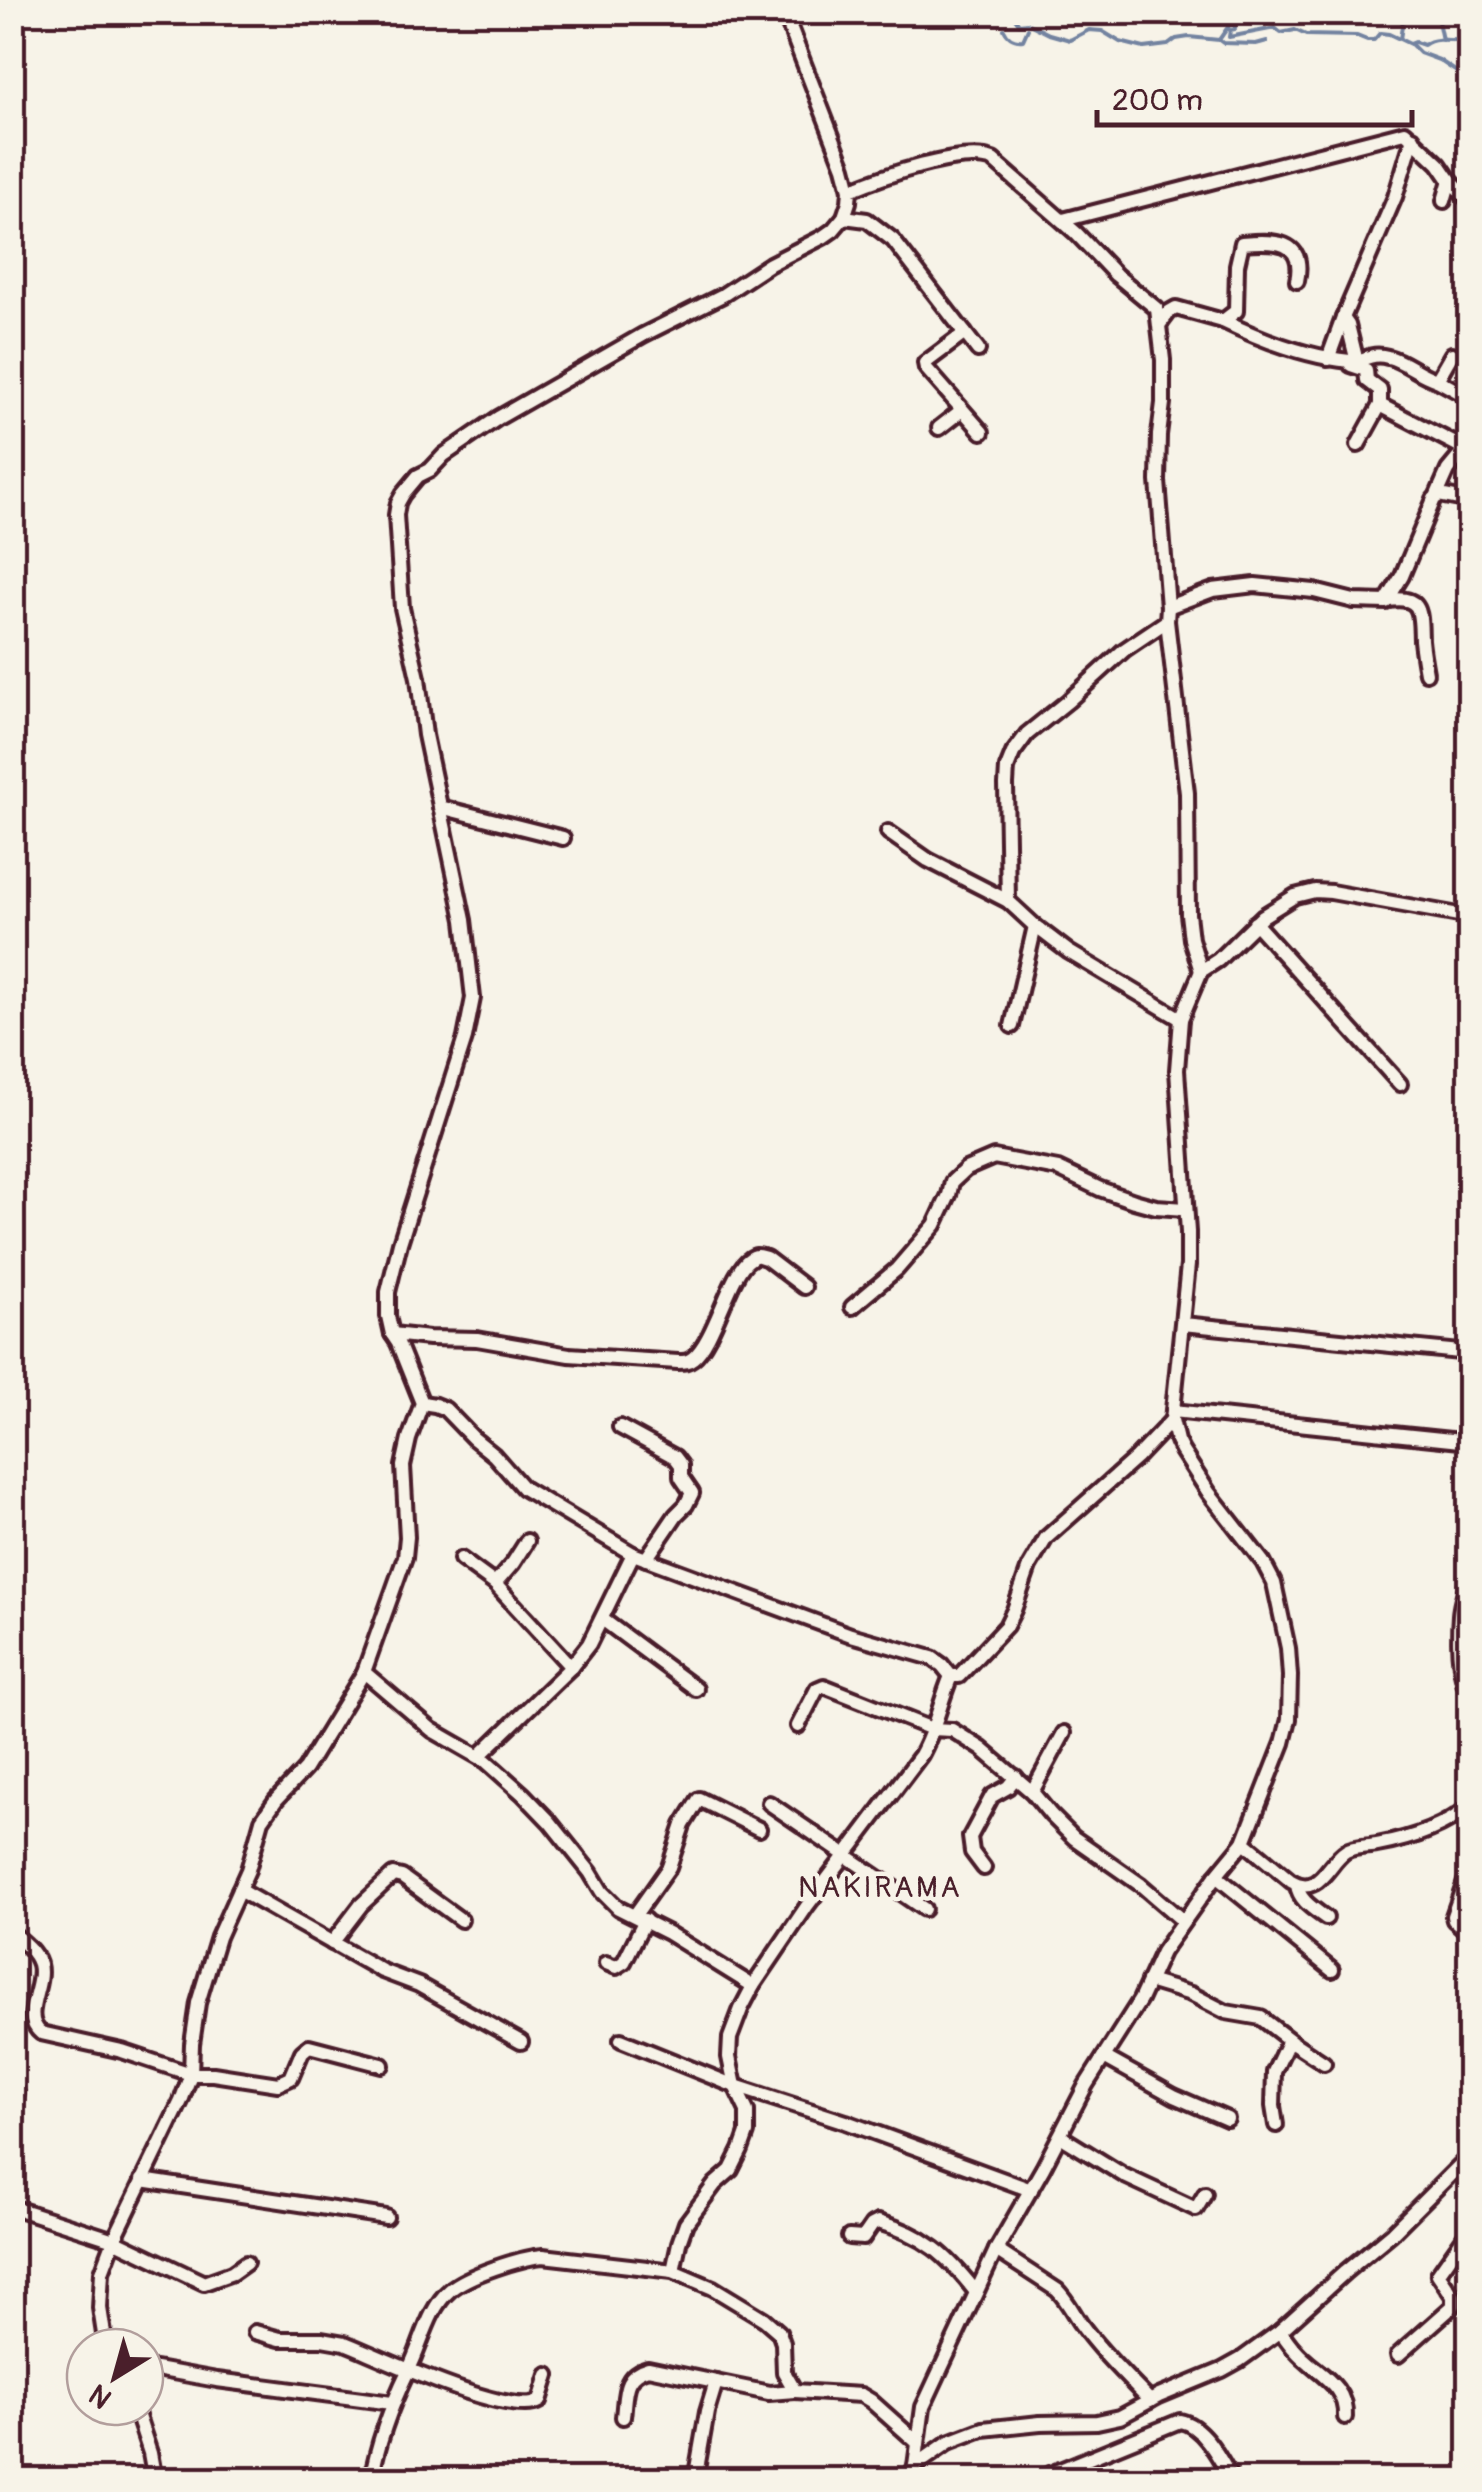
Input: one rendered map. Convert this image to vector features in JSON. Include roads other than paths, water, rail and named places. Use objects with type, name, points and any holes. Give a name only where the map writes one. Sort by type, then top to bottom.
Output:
[{"type":"street","points":[[103,2327],[102,2272],[181,2100],[190,2074],[206,1973],[252,1858],[262,1820],[305,1769],[364,1672],[406,1557],[403,1466],[422,1404],[392,1334],[388,1292],[465,1038],[473,998],[464,920],[402,608],[398,503],[418,476],[498,418],[823,237],[844,216],[850,190],[844,166],[784,12]]},
{"type":"street","points":[[1063,220],[1405,132],[1439,164],[1470,202]]},
{"type":"street","points":[[1328,359],[1396,197],[1414,138]]},
{"type":"street","points":[[850,190],[914,168],[977,156],[993,160],[1063,220],[1156,310],[1164,403],[1158,481],[1186,793],[1188,914],[1200,971]]},
{"type":"street","points":[[1444,200],[1450,180]]},
{"type":"street","points":[[844,216],[867,220],[893,240],[978,350]]},
{"type":"street","points":[[1223,322],[1236,311],[1237,265],[1242,243],[1279,241],[1293,250],[1301,266],[1298,282]]},
{"type":"street","points":[[1160,324],[1176,308],[1328,359],[1391,357],[1470,398]]},
{"type":"street","points":[[1343,318],[1348,324],[1355,361]]},
{"type":"street","points":[[965,333],[924,362],[982,432]]},
{"type":"street","points":[[1437,380],[1452,354]]},
{"type":"street","points":[[1355,361],[1351,365],[1366,370],[1367,380],[1380,390],[1380,405],[1358,444]]},
{"type":"street","points":[[1380,405],[1467,446],[1448,470],[1388,600]]},
{"type":"street","points":[[939,428],[962,410]]},
{"type":"street","points":[[1437,495],[1470,501]]},
{"type":"street","points":[[1008,901],[1006,784],[1013,753],[1027,734],[1167,614],[1213,590],[1255,585],[1314,591],[1354,602],[1409,599],[1420,613],[1426,673]]},
{"type":"street","points":[[440,807],[562,838]]},
{"type":"street","points":[[888,832],[928,860],[1008,901],[1035,926],[1100,972],[1181,1019]]},
{"type":"street","points":[[912,2473],[923,2407],[996,2250],[1086,2085],[1140,2000],[1162,1952],[1244,1842],[1289,1720],[1288,1648],[1278,1595],[1263,1562],[1209,1493],[1177,1441],[1172,1415],[1188,1265],[1176,1070],[1181,1019],[1200,971],[1218,960],[1255,923],[1296,896],[1316,891],[1470,917]]},
{"type":"street","points":[[1255,923],[1400,1084]]},
{"type":"street","points":[[1012,1026],[1035,926]]},
{"type":"street","points":[[852,1307],[897,1268],[936,1225],[952,1182],[966,1169],[994,1156],[1058,1169],[1134,1201],[1186,1209]]},
{"type":"street","points":[[392,1334],[477,1338],[569,1355],[689,1361],[711,1331],[742,1267],[753,1257],[766,1258],[804,1287]]},
{"type":"street","points":[[1183,1324],[1470,1353]]},
{"type":"street","points":[[422,1404],[445,1409],[494,1454],[522,1488],[639,1557],[852,1635],[932,1658],[951,1676]]},
{"type":"street","points":[[951,1676],[959,1676],[1006,1626],[1029,1567],[1046,1538],[1136,1458],[1172,1415]]},
{"type":"street","points":[[1172,1415],[1470,1442]]},
{"type":"street","points":[[480,1756],[589,1644],[639,1557],[686,1505],[692,1493],[681,1476],[676,1457],[620,1427]]},
{"type":"street","points":[[1154,1439],[1177,1441]]},
{"type":"street","points":[[495,1584],[527,1540]]},
{"type":"street","points":[[461,1559],[495,1584],[571,1666]]},
{"type":"street","points":[[1470,1574],[1460,1612],[1462,1670],[1470,1698]]},
{"type":"street","points":[[602,1619],[696,1689]]},
{"type":"street","points":[[364,1672],[432,1730],[480,1756],[550,1822],[618,1908],[640,1917],[753,1986]]},
{"type":"street","points":[[673,2271],[686,2223],[730,2170],[746,2133],[746,2112],[729,2057],[730,2038],[753,1986],[845,1854],[921,1755],[951,1676]]},
{"type":"street","points":[[798,1726],[817,1689],[824,1686],[932,1729],[952,1730],[1016,1777],[1074,1838],[1141,1885],[1183,1921]]},
{"type":"street","points":[[1032,1792],[1064,1733]]},
{"type":"street","points":[[984,1868],[972,1852],[970,1837],[992,1796],[1008,1788],[1016,1777]]},
{"type":"street","points":[[606,1963],[616,1967],[624,1962],[640,1917],[669,1868],[683,1825],[699,1799],[759,1829]]},
{"type":"street","points":[[769,1803],[924,1908]]},
{"type":"street","points":[[1244,1842],[1297,1885],[1306,1886],[1322,1878],[1351,1848],[1416,1836],[1468,1808]]},
{"type":"street","points":[[1468,1808],[1469,1860],[1454,1920],[1470,1934]]},
{"type":"street","points":[[332,1943],[361,1905],[393,1875],[402,1877],[462,1920]]},
{"type":"street","points":[[1216,1876],[1332,1970]]},
{"type":"street","points":[[1297,1885],[1306,1904],[1326,1918]]},
{"type":"street","points":[[239,1890],[382,1971],[420,1985],[522,2042]]},
{"type":"street","points":[[12,1932],[38,1964],[32,2016],[33,2026],[42,2034],[122,2051],[190,2074],[262,2084],[284,2083],[291,2078],[302,2052],[309,2046],[382,2066]]},
{"type":"street","points":[[1148,1981],[1175,1988],[1226,2012],[1261,2018],[1324,2063]]},
{"type":"street","points":[[621,2040],[735,2086],[1031,2190]]},
{"type":"street","points":[[1276,2125],[1274,2072],[1289,2040]]},
{"type":"street","points":[[1104,2056],[1174,2096],[1227,2119]]},
{"type":"street","points":[[1060,2136],[1124,2176],[1196,2209],[1205,2194]]},
{"type":"street","points":[[912,2473],[949,2442],[983,2429],[1097,2422],[1120,2416],[1240,2360],[1414,2214],[1470,2155]]},
{"type":"street","points":[[142,2180],[386,2217]]},
{"type":"street","points":[[12,2207],[114,2240],[204,2283],[232,2274],[246,2263]]},
{"type":"street","points":[[849,2237],[863,2238],[878,2222],[906,2230],[952,2261],[976,2292]]},
{"type":"street","points":[[1398,2355],[1453,2306],[1453,2296],[1438,2274],[1469,2230]]},
{"type":"street","points":[[996,2250],[1057,2290],[1112,2362],[1150,2400]]},
{"type":"street","points":[[371,2480],[392,2403],[447,2293],[459,2284],[529,2257],[673,2271],[713,2288],[779,2332],[784,2372],[795,2392]]},
{"type":"street","points":[[1280,2330],[1296,2352],[1339,2392],[1346,2404],[1346,2417]]},
{"type":"street","points":[[256,2332],[280,2339],[344,2343],[479,2396],[521,2405],[534,2406],[540,2402],[548,2375]]},
{"type":"street","points":[[623,2417],[628,2382],[639,2370],[648,2368],[769,2393],[860,2395],[918,2444]]},
{"type":"street","points":[[165,2371],[392,2403]]},
{"type":"street","points":[[695,2480],[716,2382]]},
{"type":"street","points":[[1030,2480],[1180,2420],[1199,2431],[1232,2480]]},
{"type":"street","points":[[141,2427],[155,2480]]},
{"type":"waterway","points":[[986,12],[996,12]]},
{"type":"waterway","points":[[1003,12],[1019,24],[1027,23],[1070,40],[1089,30],[1102,31],[1120,42],[1144,48],[1189,37],[1219,40],[1230,24],[1235,29],[1230,30],[1229,37],[1275,28],[1281,33],[1295,30],[1306,35],[1357,36],[1367,40],[1374,40],[1380,33],[1389,34],[1410,44],[1424,45],[1439,40],[1470,41]]},
{"type":"waterway","points":[[1400,39],[1403,20]]},
{"type":"waterway","points":[[1438,21],[1442,40]]},
{"type":"waterway","points":[[1463,41],[1468,21]]},
{"type":"waterway","points":[[1004,29],[1009,37],[1020,40],[1028,29]]},
{"type":"waterway","points":[[1219,40],[1256,44],[1267,41]]},
{"type":"waterway","points":[[1411,44],[1470,81]]},
{"type":"district","name":"NAKIRAMA","points":[[880,1887]]}]
